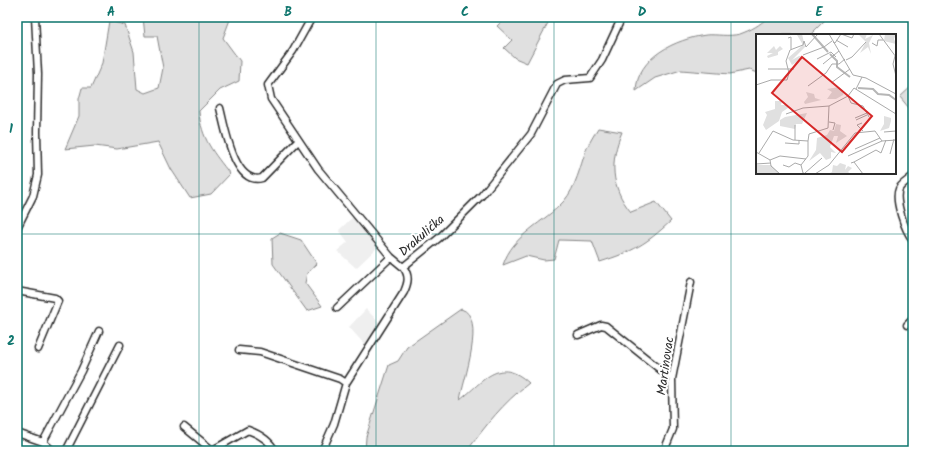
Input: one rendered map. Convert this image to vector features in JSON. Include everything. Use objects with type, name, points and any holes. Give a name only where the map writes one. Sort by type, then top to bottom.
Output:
[{"type":"street","points":[[17,228],[33,196],[38,175],[38,74],[35,17]]},
{"type":"street","points":[[312,17],[294,52],[268,84],[270,99],[318,169],[391,257],[403,267]]},
{"type":"street","name":"Drakulićka","points":[[322,451],[334,424],[346,383],[404,292],[408,278],[407,272],[403,267],[439,238],[482,195],[531,134],[557,84],[565,80],[590,78],[602,60],[622,17]]},
{"type":"street","points":[[220,108],[234,160],[248,176],[256,180],[262,178],[298,141]]},
{"type":"street","points":[[913,176],[900,187],[897,196],[898,205],[913,240]]},
{"type":"street","points":[[337,308],[391,257]]},
{"type":"street","name":"Martinovac","points":[[666,450],[673,429],[672,379],[691,282]]},
{"type":"street","points":[[17,291],[54,298],[58,301],[38,349]]},
{"type":"street","points":[[908,325],[913,319]]},
{"type":"street","points":[[578,335],[601,324],[606,326],[672,379]]},
{"type":"street","points":[[43,442],[81,371],[99,331]]},
{"type":"street","points":[[66,451],[120,345]]},
{"type":"street","points":[[239,350],[260,352],[340,379],[346,383]]},
{"type":"street","points":[[184,427],[211,451],[248,430],[262,437],[271,444],[275,451]]},
{"type":"street","points":[[20,434],[43,442],[53,451]]},
{"type":"shaded area","points":[[143,17],[231,17],[223,38],[240,61],[239,81],[220,90],[199,111],[205,138],[230,174],[211,194],[190,198],[171,169],[158,142],[117,149],[95,146],[65,149],[79,116],[79,99],[82,88],[91,88],[102,63],[109,21],[125,25],[134,52],[137,89],[145,93],[159,88],[163,68],[157,36],[145,36]]},
{"type":"shaded area","points":[[506,17],[551,17],[527,63],[515,58],[504,48],[512,40],[497,26]]},
{"type":"shaded area","points":[[768,17],[828,17],[811,34],[756,34],[756,73],[749,70],[730,74],[681,70],[655,78],[636,91],[638,79],[643,68],[660,52],[694,37],[706,35],[740,34]]},
{"type":"shaded area","points":[[913,85],[913,113],[900,97]]},
{"type":"shaded area","points":[[598,128],[622,132],[615,153],[614,173],[619,193],[631,212],[656,202],[671,221],[646,242],[631,251],[600,262],[592,241],[559,240],[554,259],[544,260],[526,256],[503,265],[508,254],[521,237],[556,209],[572,190],[586,150]]},
{"type":"shaded area","points":[[354,216],[378,247],[356,268],[337,251],[348,242],[339,230]]},
{"type":"shaded area","points":[[280,233],[301,240],[317,264],[307,273],[305,283],[322,306],[307,311],[273,264],[272,238]]},
{"type":"shaded area","points":[[366,309],[380,323],[365,345],[349,327]]},
{"type":"shaded area","points":[[461,309],[469,314],[473,336],[460,400],[484,379],[500,371],[509,371],[518,375],[529,383],[495,415],[467,451],[365,451],[366,437],[389,365],[398,361],[407,347]]}]
